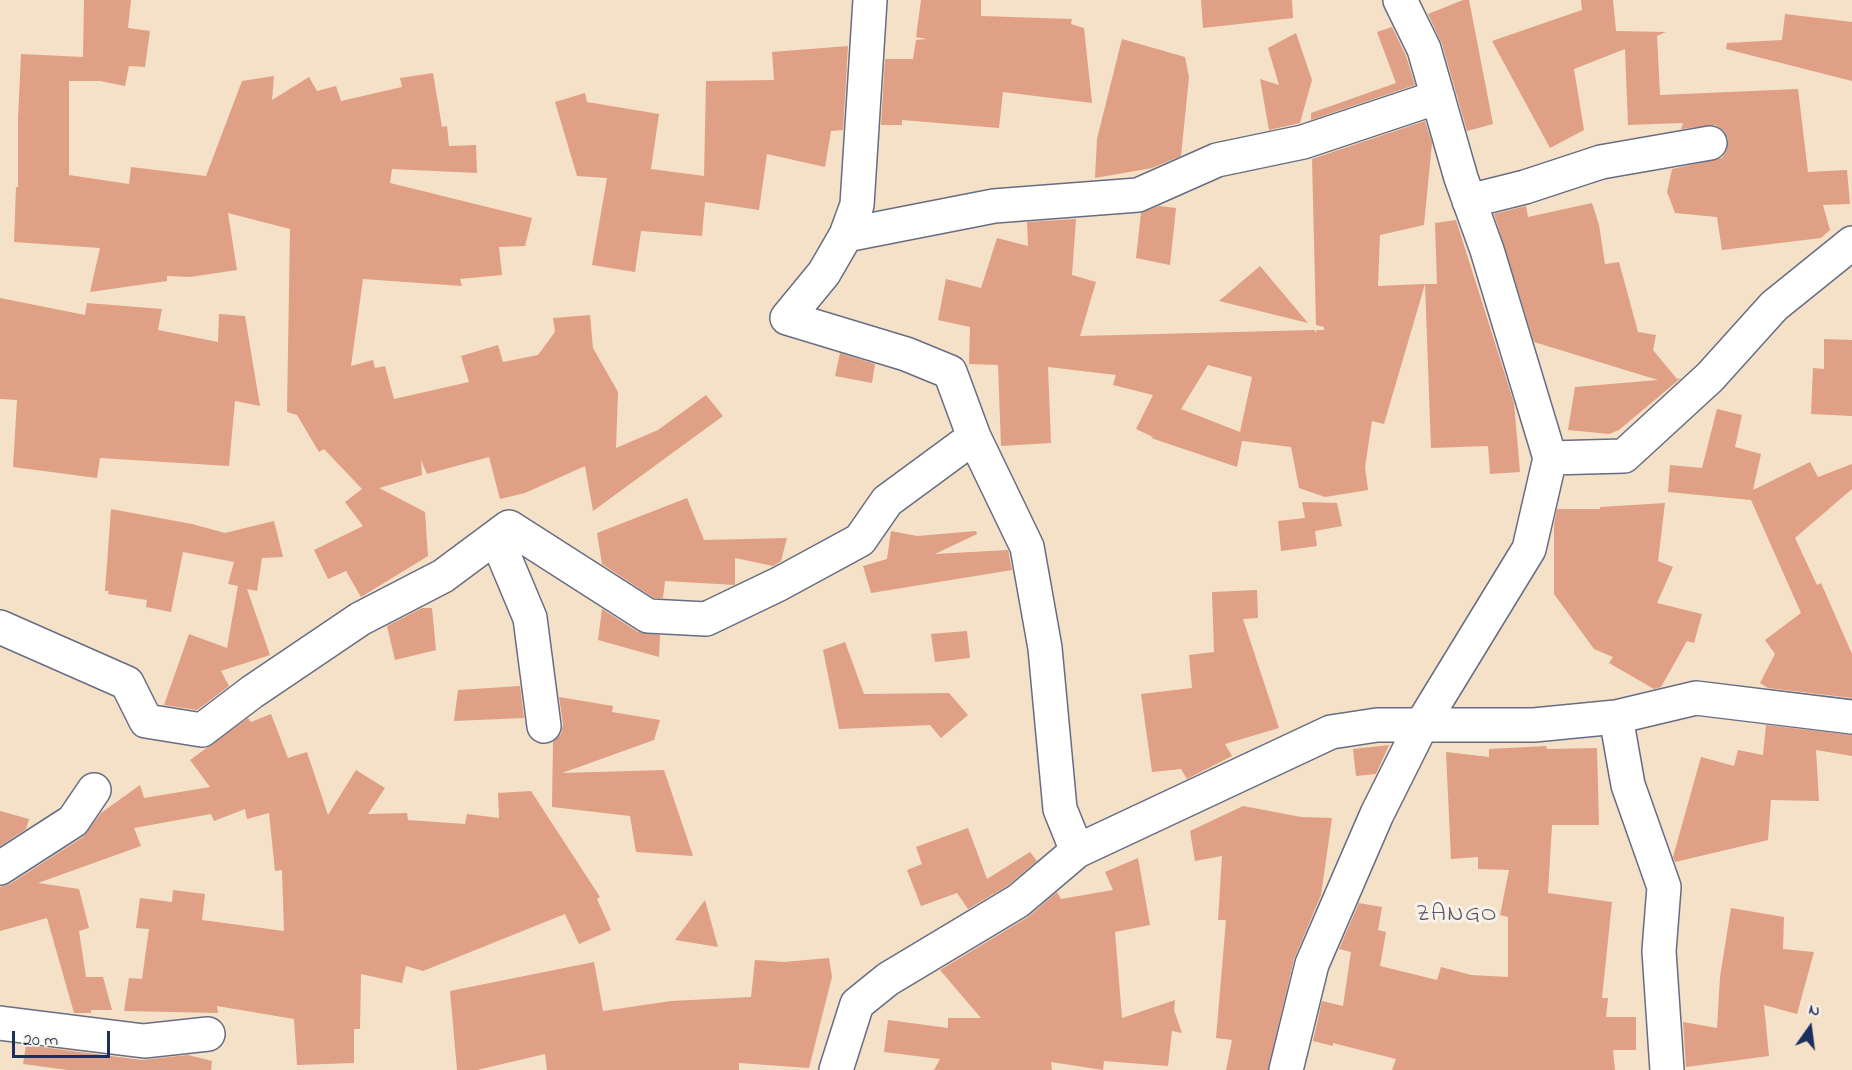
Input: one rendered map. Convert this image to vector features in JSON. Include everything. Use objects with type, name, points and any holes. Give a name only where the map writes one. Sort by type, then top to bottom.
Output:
[{"type":"street","points":[[870,0],[857,205],[846,235],[824,273],[787,318],[906,354],[950,372],[974,437],[1027,547],[1046,648],[1060,809],[1077,851]]},
{"type":"street","points":[[1286,1070],[1312,964],[1377,814],[1422,724],[1528,549],[1550,458],[1424,49],[1400,0]]},
{"type":"street","points":[[846,235],[994,206],[1138,195],[1217,160],[1304,142],[1438,97]]},
{"type":"street","points":[[1469,201],[1526,187],[1601,162],[1710,143]]},
{"type":"street","points":[[1550,458],[1624,456],[1710,377],[1774,306],[1852,243]]},
{"type":"street","points":[[0,627],[127,683],[146,721],[202,730],[252,692],[360,619],[442,576],[509,527],[648,616],[706,619],[779,584],[860,540],[886,501],[974,437]]},
{"type":"street","points":[[496,537],[530,618],[544,726]]},
{"type":"street","points":[[836,1070],[857,1005],[888,979],[1018,901],[1077,851],[1331,732],[1377,725],[1534,725],[1616,717],[1696,698],[1774,710],[1852,717]]},
{"type":"street","points":[[1616,717],[1628,785],[1664,887],[1659,951],[1667,1070]]},
{"type":"street","points":[[0,868],[73,821],[94,790]]},
{"type":"street","points":[[0,1023],[144,1041],[208,1034]]},
{"type":"building","points":[[84,0],[131,0],[128,28],[150,31],[145,67],[129,66],[125,86],[100,81],[69,81],[69,175],[129,184],[131,167],[206,176],[242,81],[274,76],[272,100],[309,77],[317,91],[336,86],[341,101],[402,87],[400,78],[433,73],[442,127],[447,126],[449,146],[476,145],[477,173],[392,169],[390,183],[532,218],[525,246],[499,247],[502,275],[460,279],[462,286],[363,279],[351,366],[373,360],[375,368],[385,366],[394,399],[469,382],[461,356],[498,345],[503,362],[538,355],[555,332],[553,318],[590,315],[593,348],[618,392],[616,448],[658,430],[706,395],[723,416],[593,511],[585,466],[525,493],[500,499],[489,457],[427,474],[421,460],[422,475],[379,488],[425,512],[428,556],[361,597],[346,571],[328,579],[314,550],[363,526],[345,502],[362,489],[324,449],[319,452],[297,415],[287,412],[290,229],[228,213],[237,270],[190,277],[167,276],[167,281],[90,292],[100,248],[14,242],[16,187],[18,187],[21,54],[83,57]]},
{"type":"building","points":[[921,0],[981,0],[981,16],[1072,19],[1071,24],[1084,28],[1092,103],[1003,92],[999,128],[902,120],[902,125],[881,125],[885,59],[913,59],[916,40],[927,39],[916,37]]},
{"type":"building","points":[[1201,0],[1292,0],[1293,18],[1203,28]]},
{"type":"building","points":[[1463,0],[1469,0],[1493,124],[1467,131],[1442,44],[1428,14]]},
{"type":"building","points":[[1581,0],[1613,0],[1616,31],[1666,32],[1657,36],[1660,95],[1798,89],[1808,172],[1847,170],[1850,204],[1823,205],[1830,230],[1821,238],[1722,250],[1717,217],[1675,213],[1667,192],[1672,169],[1722,158],[1727,150],[1728,139],[1724,131],[1716,125],[1681,129],[1683,123],[1628,125],[1625,49],[1574,69],[1584,130],[1550,148],[1492,41],[1582,10]]},
{"type":"building","points":[[1785,14],[1852,22],[1852,81],[1726,49],[1727,43],[1782,40]]},
{"type":"building","points":[[1392,27],[1406,56],[1415,85],[1311,120],[1311,113],[1396,83],[1377,32]]},
{"type":"building","points":[[1296,33],[1312,80],[1300,123],[1269,130],[1260,79],[1279,85],[1268,48]]},
{"type":"building","points":[[1122,39],[1185,57],[1189,77],[1181,156],[1152,168],[1095,178],[1097,139]]},
{"type":"building","points":[[848,46],[843,130],[831,131],[825,167],[767,154],[759,210],[705,202],[702,236],[641,231],[635,272],[592,265],[607,178],[577,176],[555,102],[585,93],[587,102],[659,114],[651,169],[704,176],[706,81],[774,80],[772,52]]},
{"type":"building","points":[[1425,121],[1432,143],[1424,225],[1380,235],[1378,286],[1425,284],[1384,424],[1372,421],[1365,467],[1368,490],[1325,497],[1299,488],[1291,447],[1242,441],[1237,467],[1151,438],[1153,437],[1136,429],[1153,395],[1113,385],[1116,375],[1048,367],[1051,443],[1001,446],[998,365],[969,364],[970,327],[938,320],[946,279],[981,288],[997,238],[1028,246],[1027,222],[1076,219],[1072,275],[1096,282],[1080,336],[1314,330],[1317,333],[1316,330],[1324,330],[1324,327],[1316,325],[1312,159]],"holes":[[[1208,365],[1252,377],[1240,432],[1181,409]]]},
{"type":"building","points":[[1592,203],[1599,225],[1605,264],[1619,262],[1638,332],[1656,335],[1653,350],[1677,379],[1681,378],[1619,430],[1609,434],[1568,430],[1575,387],[1658,380],[1534,342],[1494,214],[1526,206],[1528,217]]},
{"type":"building","points":[[1159,206],[1176,208],[1170,265],[1136,258],[1141,213]]},
{"type":"building","points":[[1456,220],[1514,403],[1520,472],[1490,474],[1488,446],[1431,448],[1425,284],[1437,284],[1435,223]]},
{"type":"building","points":[[1260,266],[1308,323],[1219,301]]},
{"type":"building","points":[[0,298],[85,315],[87,303],[162,309],[158,330],[218,342],[219,314],[245,316],[260,406],[235,401],[229,466],[100,458],[97,478],[13,467],[17,400],[0,399]]},
{"type":"building","points":[[1824,339],[1852,340],[1852,416],[1811,414],[1813,368],[1824,369]]},
{"type":"building","points":[[840,353],[875,364],[872,383],[835,376]]},
{"type":"building","points":[[1717,409],[1742,415],[1735,447],[1761,454],[1753,490],[1810,462],[1818,477],[1852,464],[1852,489],[1795,538],[1817,585],[1821,583],[1852,654],[1852,698],[1768,688],[1760,683],[1775,654],[1765,640],[1801,613],[1751,500],[1668,492],[1670,465],[1702,468]]},
{"type":"building","points":[[687,498],[704,540],[787,538],[781,561],[773,566],[735,558],[735,585],[665,581],[663,598],[654,598],[602,564],[597,533]]},
{"type":"building","points":[[1302,502],[1337,503],[1342,526],[1315,531],[1317,546],[1281,551],[1278,521],[1305,518]]},
{"type":"building","points":[[1665,503],[1658,561],[1673,567],[1657,603],[1702,614],[1694,643],[1687,641],[1661,687],[1654,689],[1609,663],[1613,657],[1594,649],[1554,594],[1554,525],[1557,509],[1600,509],[1600,507]]},
{"type":"building","points":[[111,509],[192,524],[225,533],[274,521],[283,557],[262,558],[257,591],[247,589],[270,655],[221,671],[229,686],[197,710],[164,705],[189,634],[227,648],[238,586],[228,584],[234,562],[183,552],[171,612],[146,607],[147,600],[108,594],[109,591],[105,591]]},
{"type":"building","points":[[891,531],[917,536],[976,531],[977,534],[935,554],[1008,550],[1012,570],[871,593],[863,566],[887,559]]},
{"type":"building","points":[[1257,590],[1258,618],[1243,619],[1279,728],[1225,744],[1232,756],[1187,779],[1181,769],[1152,772],[1141,694],[1192,688],[1189,655],[1214,652],[1212,592]]},
{"type":"building","points":[[422,608],[432,608],[436,650],[395,660],[387,626]]},
{"type":"building","points":[[602,609],[638,632],[660,635],[659,657],[598,640]]},
{"type":"building","points":[[967,631],[970,658],[935,662],[931,634]]},
{"type":"building","points":[[845,642],[864,694],[949,693],[968,715],[941,738],[930,725],[839,729],[823,650]]},
{"type":"building","points":[[520,686],[524,718],[454,721],[458,690]]},
{"type":"building","points":[[559,697],[613,706],[612,712],[660,720],[654,740],[562,773],[664,770],[693,856],[636,852],[630,816],[552,807],[553,742],[561,734],[563,724]]},
{"type":"building","points":[[271,714],[288,758],[307,752],[328,815],[356,770],[385,788],[368,814],[407,813],[408,820],[465,824],[467,814],[499,818],[498,793],[531,791],[600,897],[597,899],[611,930],[579,944],[565,914],[423,971],[406,966],[402,983],[361,974],[360,1029],[354,1029],[354,1063],[297,1065],[294,1019],[217,1006],[218,1013],[124,1011],[129,978],[142,979],[149,929],[136,928],[140,898],[172,902],[173,890],[205,894],[202,920],[284,931],[282,870],[275,871],[269,813],[247,819],[245,809],[214,821],[211,814],[134,828],[141,846],[38,883],[79,889],[89,928],[79,931],[86,977],[103,977],[112,1010],[74,1013],[47,918],[0,931],[0,887],[10,884],[83,837],[101,813],[140,785],[144,798],[210,787],[190,760],[248,718],[251,722]]},
{"type":"building","points":[[1766,725],[1852,735],[1852,756],[1816,750],[1819,801],[1771,800],[1768,840],[1675,862],[1673,857],[1701,757],[1734,766],[1738,750],[1763,755]]},
{"type":"building","points":[[1389,745],[1376,774],[1356,776],[1353,749]]},
{"type":"building","points":[[1546,746],[1547,749],[1597,748],[1599,825],[1552,825],[1548,893],[1612,902],[1602,998],[1608,998],[1606,1017],[1636,1017],[1636,1050],[1613,1050],[1615,1070],[1392,1070],[1396,1059],[1333,1043],[1333,1046],[1313,1041],[1322,1001],[1343,1006],[1351,952],[1339,949],[1359,903],[1382,907],[1378,930],[1386,932],[1380,966],[1437,980],[1441,967],[1471,975],[1508,977],[1508,917],[1500,915],[1509,870],[1478,869],[1478,857],[1451,859],[1446,752],[1489,757],[1489,749]]},
{"type":"building","points":[[1243,806],[1301,817],[1332,818],[1321,895],[1294,959],[1268,1070],[1226,1070],[1232,1040],[1216,1038],[1226,920],[1218,920],[1222,856],[1195,861],[1190,831]]},
{"type":"building","points":[[0,811],[29,819],[26,829],[0,846]]},
{"type":"building","points":[[968,828],[987,879],[1030,852],[1037,861],[1007,886],[968,909],[957,893],[921,906],[907,870],[922,864],[916,847]]},
{"type":"building","points":[[1138,858],[1150,925],[1115,932],[1122,1018],[1175,1000],[1174,1010],[1182,1033],[1172,1031],[1168,1066],[1104,1061],[1103,1070],[1051,1062],[1052,1070],[934,1070],[940,1059],[884,1052],[888,1020],[948,1028],[948,1018],[981,1018],[940,970],[1028,917],[1057,892],[1061,899],[1113,890],[1105,872]]},
{"type":"building","points":[[705,900],[718,947],[675,940]]},
{"type":"building","points":[[1731,908],[1784,917],[1783,949],[1814,952],[1797,1014],[1764,1005],[1769,1056],[1686,1067],[1683,1022],[1717,1028],[1720,977]]},
{"type":"building","points":[[829,958],[832,977],[809,1068],[739,1063],[739,1070],[547,1070],[545,1054],[477,1070],[457,1070],[450,991],[594,962],[603,1011],[671,1001],[751,997],[755,960],[784,962]]},
{"type":"building","points":[[26,1045],[142,1060],[188,1055],[212,1061],[211,1070],[68,1070],[23,1064]]},
{"type":"district","name":"ZANGO","points":[[1457,916]]}]
